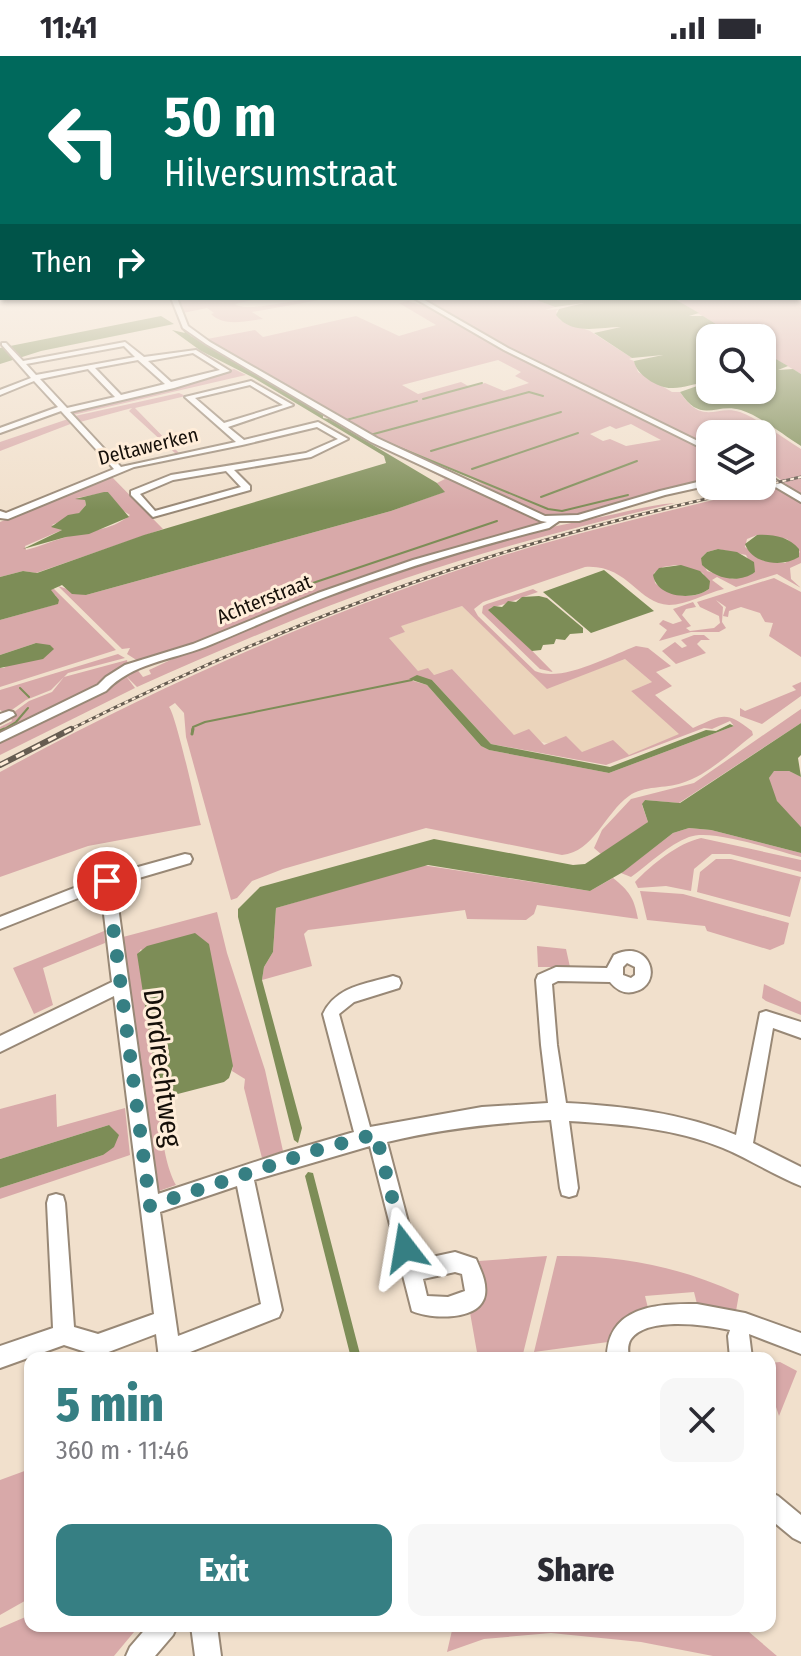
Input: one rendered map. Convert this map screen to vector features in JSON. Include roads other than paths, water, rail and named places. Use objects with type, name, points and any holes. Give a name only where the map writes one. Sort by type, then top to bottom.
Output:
[{"type":"street","points":[[16,361],[119,470]]},
{"type":"street","points":[[84,361],[120,398]]},
{"type":"street","points":[[0,393],[34,378],[128,361]]},
{"type":"street","points":[[142,361],[171,386]]},
{"type":"street","points":[[0,431],[226,371],[210,361]]},
{"type":"street","points":[[238,361],[374,440],[532,514],[555,521]]},
{"type":"street","points":[[529,361],[696,443]]},
{"type":"street","name":"Deltawerken","points":[[223,426],[289,405],[251,383],[189,397],[242,443]]},
{"type":"street","points":[[0,419],[14,426]]},
{"type":"street","points":[[229,470],[247,488],[153,514],[134,493],[171,478],[308,455],[344,439],[318,424],[242,443]]},
{"type":"street","points":[[242,443],[263,461]]},
{"type":"street","name":"Deltawerken","points":[[0,514],[5,517],[119,470],[242,443]]},
{"type":"street","points":[[154,460],[171,478]]},
{"type":"street","points":[[776,484],[801,499]]},
{"type":"street","name":"Achterstraat","points":[[0,738],[102,688],[113,674],[148,660],[181,652],[292,606],[426,558],[555,521],[579,518],[696,486]]},
{"type":"street","points":[[0,923],[107,881],[185,859]]},
{"type":"street","name":"Dordrechtweg","points":[[107,881],[169,1352]]},
{"type":"street","points":[[569,1188],[543,998],[544,980],[556,974],[615,975]]},
{"type":"street","points":[[393,983],[342,999],[334,1005],[331,1014],[411,1271]]},
{"type":"street","points":[[0,1044],[122,985]]},
{"type":"street","points":[[743,1149],[766,1018],[801,1030]]},
{"type":"street","points":[[150,1206],[370,1135],[489,1114],[558,1112],[629,1116],[692,1129],[801,1177]]},
{"type":"street","points":[[174,1352],[272,1310],[244,1175]]},
{"type":"street","points":[[56,1203],[64,1335]]},
{"type":"street","points":[[618,1352],[617,1339],[631,1323],[706,1315],[801,1344]]},
{"type":"street","points":[[0,1357],[64,1335],[98,1345],[165,1320]]},
{"type":"street","points":[[740,1352],[738,1336],[742,1324]]},
{"type":"street","points":[[776,1509],[801,1530]]},
{"type":"street","points":[[139,1656],[159,1632]]},
{"type":"street","points":[[205,1632],[208,1656]]},
{"type":"waterway","points":[[243,361],[259,370]]},
{"type":"waterway","points":[[264,373],[272,377]]},
{"type":"waterway","points":[[274,379],[291,389]]},
{"type":"waterway","points":[[423,399],[482,383]]},
{"type":"waterway","points":[[370,435],[529,392],[543,396]]},
{"type":"waterway","points":[[346,420],[417,401]]},
{"type":"waterway","points":[[431,451],[561,412]]},
{"type":"waterway","points":[[472,469],[578,433]]},
{"type":"waterway","points":[[376,438],[548,509],[562,511],[628,495]]},
{"type":"waterway","points":[[541,497],[637,461]]},
{"type":"waterway","points":[[298,588],[497,521]]},
{"type":"waterway","points":[[192,731],[193,727],[205,722],[412,680]]},
{"type":"waterway","points":[[20,688],[29,697]]},
{"type":"waterway","points":[[1,731],[16,722],[28,708]]},
{"type":"waterway","points":[[0,731],[4,729]]},
{"type":"waterway","points":[[192,734],[193,729]]},
{"type":"railway","points":[[68,730],[269,638],[424,579],[597,526],[801,477]]},
{"type":"railway","points":[[0,765],[68,730]]}]
